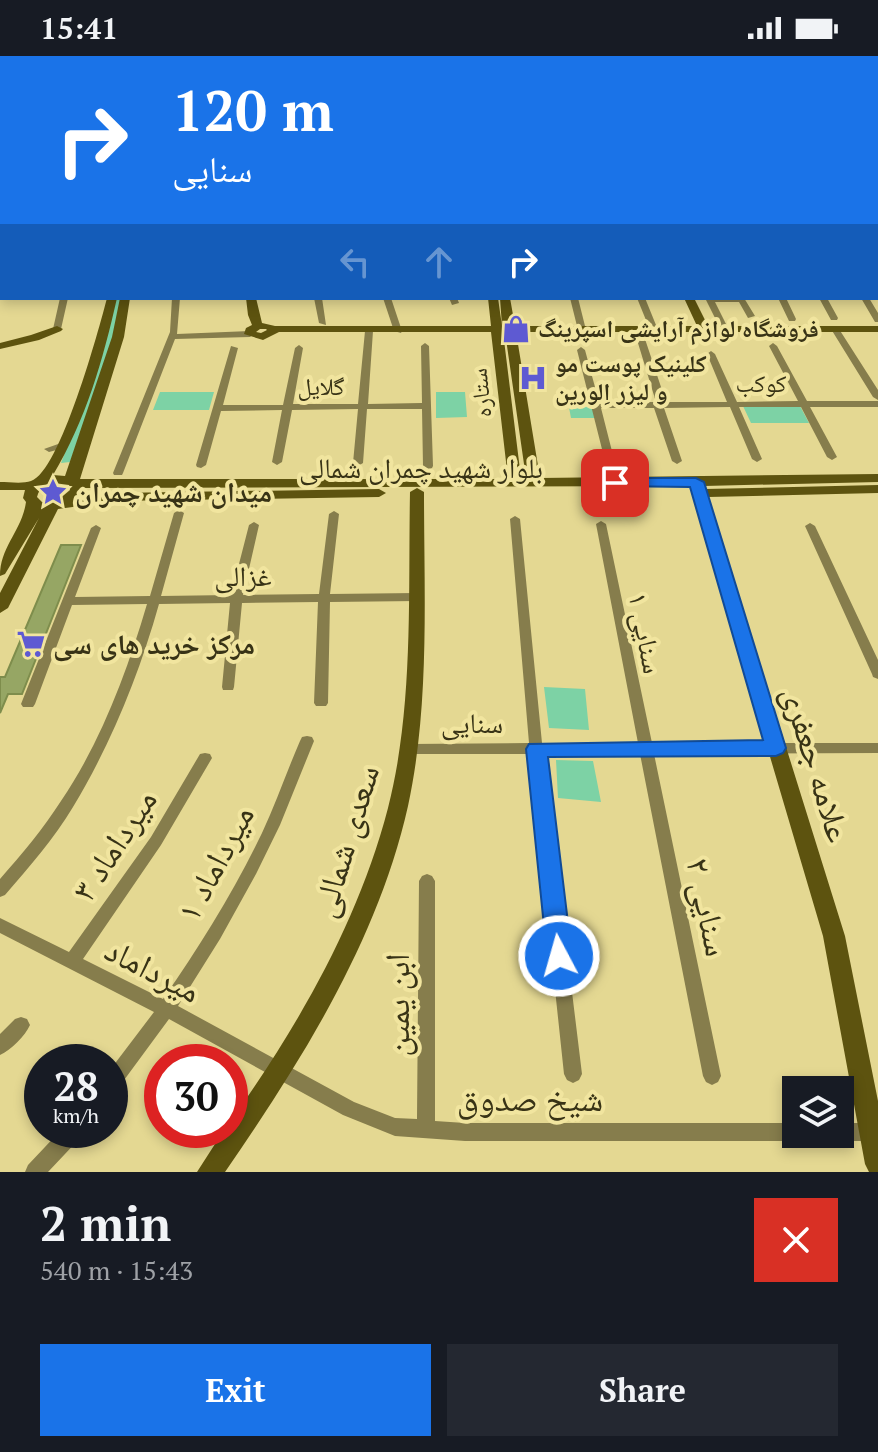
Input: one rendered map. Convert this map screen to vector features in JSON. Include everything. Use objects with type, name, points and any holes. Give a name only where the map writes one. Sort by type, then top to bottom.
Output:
[{"type":"street","points":[[0,346],[57,329],[64,300]]},
{"type":"street","points":[[0,571],[32,518],[35,491],[98,352],[111,300]]},
{"type":"street","points":[[0,608],[57,506],[77,491],[73,481],[118,337],[125,300]]},
{"type":"street","points":[[118,485],[172,337],[176,300]]},
{"type":"street","points":[[251,300],[254,330]]},
{"type":"street","points":[[318,300],[323,323]]},
{"type":"street","points":[[388,300],[398,331]]},
{"type":"street","name":"ستاره","points":[[494,300],[503,330],[534,483]]},
{"type":"street","name":"ستاره","points":[[505,300],[503,330],[515,483]]},
{"type":"street","points":[[574,300],[582,330]]},
{"type":"street","points":[[642,300],[654,330]]},
{"type":"street","points":[[690,300],[705,330]]},
{"type":"street","points":[[710,300],[723,326]]},
{"type":"street","points":[[741,300],[751,316]]},
{"type":"street","points":[[783,300],[792,319]]},
{"type":"street","points":[[824,300],[878,397]]},
{"type":"street","points":[[866,300],[878,320]]},
{"type":"street","points":[[172,337],[254,330],[263,337],[273,329],[705,330],[835,324],[878,329]]},
{"type":"street","points":[[638,330],[677,461]]},
{"type":"street","points":[[358,463],[369,331]]},
{"type":"street","points":[[425,346],[428,466]]},
{"type":"street","points":[[773,346],[832,457]]},
{"type":"street","points":[[201,465],[234,348]]},
{"type":"street","points":[[277,462],[299,348]]},
{"type":"street","points":[[581,350],[610,463]]},
{"type":"street","points":[[711,354],[757,459]]},
{"type":"street","name":"کوکب","points":[[596,405],[878,404]]},
{"type":"street","name":"گلایل","points":[[217,408],[425,406]]},
{"type":"street","name":"بلوار شهید چمران شمالی","points":[[35,491],[61,477],[118,485],[417,492],[878,489]]},
{"type":"street","name":"بلوار شهید چمران شمالی","points":[[57,506],[118,485],[534,483],[697,488],[878,478]]},
{"type":"street","points":[[0,486],[35,491],[57,506]]},
{"type":"street","name":"علامه جعفری","points":[[697,488],[834,936],[876,1132],[878,1164]]},
{"type":"street","points":[[0,495],[35,491]]},
{"type":"street","name":"سعدی شمالی","points":[[210,1172],[328,988],[367,905],[391,832],[408,749],[417,597],[417,492]]},
{"type":"street","points":[[0,890],[75,793],[101,746],[132,674],[179,513]]},
{"type":"street","points":[[321,703],[324,599],[334,514]]},
{"type":"street","points":[[515,519],[536,749],[573,1074]]},
{"type":"street","name":"سنایی ۱","points":[[601,524],[645,750]]},
{"type":"street","points":[[228,687],[236,600],[254,525]]},
{"type":"street","points":[[810,526],[878,674]]},
{"type":"street","points":[[28,704],[96,528]]},
{"type":"street","name":"غزالی","points":[[70,601],[417,597]]},
{"type":"street","name":"میرداماد ۱","points":[[128,1062],[168,1010],[268,834],[307,741]]},
{"type":"street","name":"سنایی","points":[[408,749],[878,748]]},
{"type":"street","name":"سنایی ۲","points":[[645,750],[712,1076]]},
{"type":"street","name":"میرداماد ۳","points":[[71,962],[156,841],[205,758]]},
{"type":"street","name":"ابن یمین","points":[[426,1129],[427,881]]},
{"type":"street","name":"میرداماد","points":[[0,925],[277,1069]]},
{"type":"street","points":[[0,1046],[21,1025]]},
{"type":"street","name":"شیخ صدوق","points":[[277,1069],[349,1109],[395,1127],[782,1132]]},
{"type":"street","points":[[854,1132],[876,1132]]},
{"type":"street","points":[[35,1172],[57,1148]]},
{"type":"green space","points":[[116,300],[122,300],[116,333],[70,462],[61,463],[103,353]]},
{"type":"green space","points":[[160,392],[214,392],[209,410],[153,410]]},
{"type":"green space","points":[[436,392],[465,392],[467,417],[436,418]]},
{"type":"green space","points":[[566,392],[590,392],[596,418],[571,418]]},
{"type":"green space","points":[[743,406],[800,406],[809,423],[751,423]]},
{"type":"green space","points":[[544,687],[585,689],[589,730],[549,728]]},
{"type":"green space","points":[[556,760],[593,761],[601,802],[558,798]]},
{"type":"building","name":"مرکز خرید های سی","points":[[61,545],[81,545],[22,694],[8,694],[0,713],[0,677],[5,677]]},
{"type":"place","name":"فروشگاه لوازم آرایشی اسپرینگ","points":[[516,329]]},
{"type":"place","name":"کلینیک پوست مو و لیزر اِلورین","points":[[533,378]]},
{"type":"place","name":"میدان شهید چمران","points":[[53,492]]},
{"type":"place","name":"مرکز خرید های سی","points":[[31,644]]},
{"type":"route","points":[[559,956],[536,749],[776,748],[696,482],[615,483]]}]
